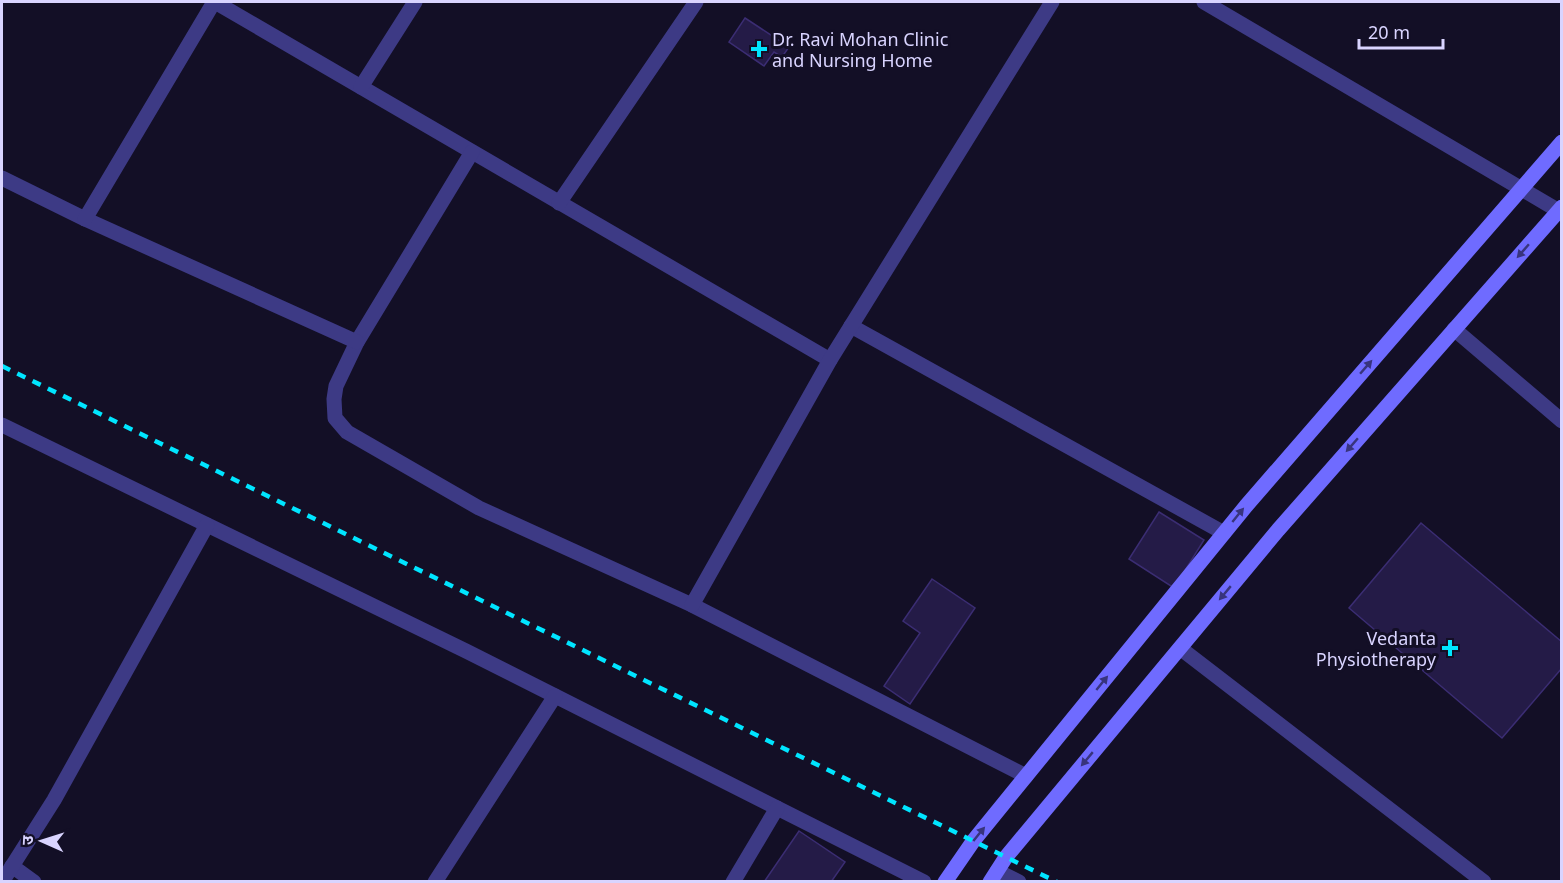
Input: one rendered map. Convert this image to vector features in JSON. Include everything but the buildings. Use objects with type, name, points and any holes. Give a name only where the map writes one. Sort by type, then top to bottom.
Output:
[{"type":"main road","points":[[945,882],[974,840],[1224,533],[1562,142]]},
{"type":"main road","points":[[994,876],[1006,857],[1278,530],[1560,209]]},
{"type":"street","points":[[85,219],[215,2],[830,360]]},
{"type":"street","points":[[361,87],[415,2]]},
{"type":"street","points":[[560,202],[696,2]]},
{"type":"street","points":[[692,605],[830,360],[1052,2]]},
{"type":"street","points":[[1204,2],[1560,209]]},
{"type":"street","points":[[472,152],[357,342],[336,386],[335,418],[347,432],[479,508],[692,605],[1026,776]]},
{"type":"street","points":[[2,178],[85,219],[357,342]]},
{"type":"street","points":[[851,326],[1224,533]]},
{"type":"street","points":[[1454,329],[1562,421]]},
{"type":"street","points":[[2,424],[555,696],[924,882]]},
{"type":"street","points":[[2,882],[54,800],[207,525]]},
{"type":"street","points":[[1180,648],[1484,882]]},
{"type":"street","points":[[435,882],[555,696]]},
{"type":"street","points":[[733,882],[777,808]]},
{"type":"street","points":[[12,866],[34,882]]},
{"type":"street","points":[[994,876],[1020,882]]},
{"type":"railway","points":[[2,366],[1057,882]]},
{"type":"place","name":"Dr. Ravi Mohan Clinic and Nursing Home","points":[[759,49]]},
{"type":"place","name":"Vedanta Physiotherapy","points":[[1450,648]]}]
